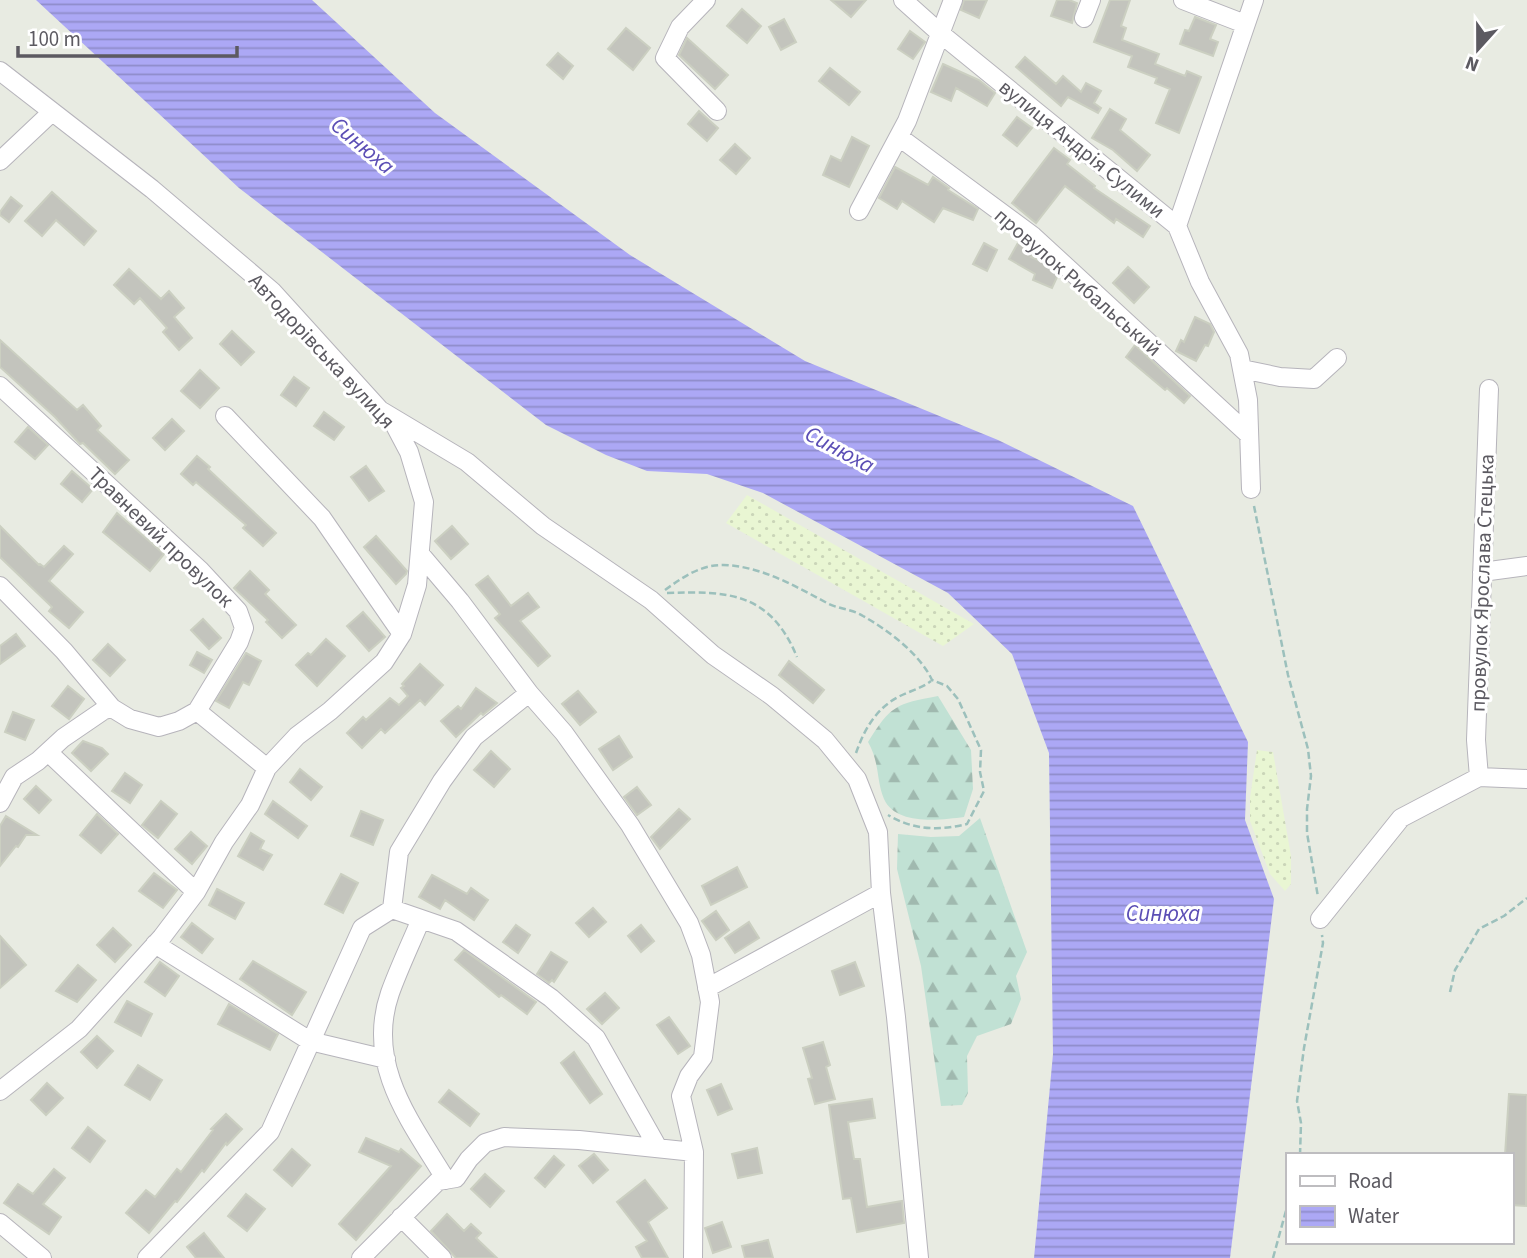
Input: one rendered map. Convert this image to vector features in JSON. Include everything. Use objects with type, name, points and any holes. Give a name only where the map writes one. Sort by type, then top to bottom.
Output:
[{"type":"street","points":[[706,0],[680,27],[665,58],[717,111]]},
{"type":"street","name":"вулиця Андрія Сулими","points":[[903,0],[1177,226],[1200,282],[1239,355],[1248,400],[1251,489]]},
{"type":"street","points":[[859,211],[899,137],[953,0]]},
{"type":"street","points":[[1084,18],[1091,0]]},
{"type":"street","points":[[1183,0],[1245,24]]},
{"type":"street","points":[[1177,226],[1254,0]]},
{"type":"street","name":"Автодорівська вулиця","points":[[0,71],[152,189],[272,291],[380,410],[390,416],[409,452],[424,502],[417,585],[402,634],[384,662],[330,711],[297,736],[267,768],[250,805],[224,842],[184,911],[79,1029],[0,1091]]},
{"type":"street","points":[[0,161],[52,112]]},
{"type":"street","name":"провулок Рибальський","points":[[899,137],[1033,236],[1249,435]]},
{"type":"street","points":[[1242,369],[1280,377],[1314,379],[1338,358]]},
{"type":"street","name":"Травневий провулок","points":[[0,386],[200,570],[238,611],[244,628],[239,642],[197,711]]},
{"type":"street","name":"провулок Ярослава Стецька","points":[[1479,777],[1476,740],[1489,389]]},
{"type":"street","points":[[225,416],[322,518],[402,634]]},
{"type":"street","points":[[390,416],[467,462],[543,526],[651,600],[713,654],[772,696],[825,740],[853,774],[878,832],[881,893],[919,1258]]},
{"type":"street","points":[[421,555],[460,601],[529,693],[564,733],[630,825],[689,923],[701,955],[710,1002],[703,1057],[689,1076],[681,1096],[694,1152],[693,1258]]},
{"type":"street","points":[[1482,572],[1527,566]]},
{"type":"street","points":[[0,586],[64,651],[112,708],[130,719],[159,726],[179,722],[197,711],[267,768]]},
{"type":"street","points":[[392,909],[398,852],[442,781],[474,737],[529,693]]},
{"type":"street","points":[[3,792],[14,777],[63,738],[104,710],[112,708]]},
{"type":"street","points":[[48,752],[196,892]]},
{"type":"street","points":[[1320,919],[1401,818],[1479,777],[1527,779]]},
{"type":"street","points":[[707,988],[881,893]]},
{"type":"street","points":[[392,909],[456,931],[551,998],[596,1038],[658,1149]]},
{"type":"street","points":[[148,1258],[270,1132],[362,928],[392,909]]},
{"type":"street","points":[[421,919],[389,995],[382,1044],[396,1098],[446,1180]]},
{"type":"street","points":[[155,944],[310,1041],[386,1059]]},
{"type":"street","points":[[361,1258],[438,1181],[456,1178],[468,1159],[485,1143],[504,1137],[579,1140],[694,1152]]},
{"type":"street","points":[[401,1217],[442,1258]]},
{"type":"street","points":[[0,1223],[42,1258]]},
{"type":"path","points":[[1251,489],[1282,649],[1308,749],[1311,776],[1307,833],[1321,908],[1323,943],[1297,1101],[1301,1123],[1300,1153]]},
{"type":"path","points":[[797,657],[775,620],[751,601],[738,596],[709,593],[660,594],[698,569],[723,565],[774,576],[831,605],[861,614],[907,649],[926,667],[932,680],[947,686],[958,699],[981,750],[980,772],[984,791],[967,824],[926,829],[898,821],[866,803]]},
{"type":"path","points":[[853,774],[864,731],[876,714],[896,698],[932,680]]},
{"type":"path","points":[[1450,992],[1455,970],[1479,929],[1504,916],[1527,898]]},
{"type":"path","points":[[1273,1258],[1286,1211]]},
{"type":"green space","points":[[938,696],[971,750],[973,789],[964,817],[932,820],[898,814],[884,799],[868,742],[883,720],[896,708]]},
{"type":"green space","points":[[980,818],[1027,952],[1016,976],[1021,999],[1011,1024],[977,1036],[967,1056],[968,1093],[962,1105],[941,1106],[921,966],[897,869],[898,834],[959,836]]},
{"type":"sand","points":[[747,495],[974,624],[943,646],[726,523]]},
{"type":"sand","points":[[1257,750],[1273,752],[1291,856],[1291,884],[1285,891],[1270,874],[1250,821],[1250,798]]},
{"type":"water","name":"Синюха","points":[[36,0],[312,0],[435,113],[630,255],[805,361],[998,440],[1133,506],[1248,742],[1245,820],[1274,899],[1230,1258],[1034,1258],[1053,1054],[1049,753],[1012,654],[948,593],[763,493],[707,474],[647,471],[606,455],[546,425],[239,188]]},
{"type":"building","points":[[831,0],[866,0],[851,17]]},
{"type":"building","points":[[964,0],[987,0],[979,18],[961,10]]},
{"type":"building","points":[[1057,0],[1077,3],[1072,23],[1051,16]]},
{"type":"building","points":[[1110,0],[1130,0],[1121,26],[1126,28],[1122,40],[1159,54],[1155,64],[1185,76],[1187,71],[1201,77],[1179,133],[1156,123],[1170,89],[1155,83],[1157,78],[1128,67],[1132,56],[1094,42]]},
{"type":"building","points":[[742,9],[761,26],[747,43],[727,26]]},
{"type":"building","points":[[1195,17],[1216,25],[1210,39],[1218,42],[1213,56],[1180,44],[1185,30],[1189,31]]},
{"type":"building","points":[[784,19],[796,42],[781,50],[769,27]]},
{"type":"building","points":[[626,28],[650,48],[633,70],[608,49]]},
{"type":"building","points":[[910,31],[925,42],[913,59],[898,49]]},
{"type":"building","points":[[687,38],[728,75],[715,89],[679,55]]},
{"type":"building","points":[[558,53],[573,66],[563,79],[547,65]]},
{"type":"building","points":[[1025,57],[1056,84],[1063,76],[1081,92],[1086,83],[1101,91],[1094,103],[1101,108],[1098,113],[1068,97],[1061,106],[1016,67]]},
{"type":"building","points":[[943,64],[979,80],[995,93],[987,106],[956,88],[951,101],[931,92]]},
{"type":"building","points":[[830,68],[860,92],[849,105],[819,81]]},
{"type":"building","points":[[1110,109],[1126,119],[1120,130],[1150,155],[1137,171],[1113,150],[1092,138]]},
{"type":"building","points":[[699,111],[718,128],[707,141],[688,124]]},
{"type":"building","points":[[1017,117],[1032,128],[1017,146],[1003,135]]},
{"type":"building","points":[[852,137],[869,146],[849,187],[823,175],[831,156],[841,161]]},
{"type":"building","points":[[735,144],[750,158],[736,174],[720,160]]},
{"type":"building","points":[[1054,148],[1070,160],[1067,164],[1095,186],[1094,188],[1150,226],[1143,237],[1116,219],[1114,223],[1065,186],[1036,223],[1012,203]]},
{"type":"building","points":[[895,167],[928,185],[933,177],[978,209],[973,220],[943,208],[934,222],[902,201],[897,209],[879,198]]},
{"type":"building","points":[[52,192],[96,231],[84,245],[56,220],[42,236],[25,221]]},
{"type":"building","points":[[11,197],[22,206],[9,222],[0,212]]},
{"type":"building","points":[[1019,241],[1034,252],[1031,257],[1047,264],[1058,275],[1052,288],[1033,280],[1035,274],[1009,259]]},
{"type":"building","points":[[984,243],[997,250],[987,271],[973,264]]},
{"type":"building","points":[[1128,267],[1149,287],[1134,303],[1113,283]]},
{"type":"building","points":[[129,269],[161,299],[169,291],[184,308],[174,317],[192,338],[179,350],[163,332],[167,328],[140,298],[134,304],[114,285]]},
{"type":"building","points":[[1195,317],[1210,324],[1214,332],[1208,346],[1205,345],[1196,361],[1176,351],[1181,340],[1184,342]]},
{"type":"building","points":[[232,331],[254,352],[241,365],[220,344]]},
{"type":"building","points":[[0,340],[77,410],[83,405],[101,426],[97,430],[129,460],[115,474],[0,367]]},
{"type":"building","points":[[1135,345],[1190,396],[1184,403],[1126,357]]},
{"type":"building","points":[[200,370],[219,388],[200,408],[181,391]]},
{"type":"building","points":[[294,377],[309,388],[296,406],[281,395]]},
{"type":"building","points":[[324,412],[344,427],[334,440],[314,426]]},
{"type":"building","points":[[172,419],[184,431],[165,450],[153,438]]},
{"type":"building","points":[[28,427],[48,445],[35,459],[15,442]]},
{"type":"building","points":[[197,456],[276,533],[263,546],[243,528],[246,525],[196,482],[193,485],[181,474]]},
{"type":"building","points":[[366,466],[384,491],[369,501],[351,477]]},
{"type":"building","points":[[72,471],[93,489],[82,502],[61,484]]},
{"type":"building","points":[[117,513],[164,554],[150,571],[103,532]]},
{"type":"building","points":[[0,526],[44,567],[64,546],[73,554],[49,581],[83,612],[69,628],[49,611],[52,607],[0,557]]},
{"type":"building","points":[[452,526],[468,544],[451,559],[435,541]]},
{"type":"building","points":[[376,536],[407,571],[396,584],[364,547]]},
{"type":"building","points":[[250,571],[269,590],[265,594],[296,625],[282,638],[266,622],[268,620],[234,588]]},
{"type":"building","points":[[488,576],[511,606],[528,593],[539,607],[520,621],[550,656],[538,666],[495,618],[500,614],[476,585]]},
{"type":"building","points":[[363,612],[385,637],[369,651],[347,626]]},
{"type":"building","points":[[203,619],[221,638],[209,649],[191,630]]},
{"type":"building","points":[[16,634],[25,646],[0,664],[0,646]]},
{"type":"building","points":[[326,639],[345,656],[317,686],[296,665],[308,653],[311,655]]},
{"type":"building","points":[[108,644],[125,660],[110,676],[93,660]]},
{"type":"building","points":[[197,652],[212,660],[204,673],[190,665]]},
{"type":"building","points":[[246,653],[261,661],[249,685],[243,682],[229,708],[216,701]]},
{"type":"building","points":[[789,661],[824,690],[813,703],[779,675]]},
{"type":"building","points":[[420,664],[443,685],[425,705],[420,700],[385,733],[381,729],[362,748],[347,733],[363,717],[366,720],[390,698],[399,705],[408,696],[401,688],[404,686],[402,684]]},
{"type":"building","points":[[68,686],[84,699],[69,719],[52,706]]},
{"type":"building","points":[[476,688],[497,703],[483,715],[481,713],[456,737],[441,721],[458,706],[461,709]]},
{"type":"building","points":[[578,691],[596,712],[580,725],[562,704]]},
{"type":"building","points":[[13,712],[34,720],[25,740],[5,732]]},
{"type":"building","points":[[619,736],[632,757],[613,770],[599,749]]},
{"type":"building","points":[[83,741],[102,748],[108,754],[91,771],[72,753]]},
{"type":"building","points":[[491,751],[510,769],[494,787],[474,770]]},
{"type":"building","points":[[300,769],[322,787],[311,800],[290,782]]},
{"type":"building","points":[[125,773],[142,785],[130,803],[112,791]]},
{"type":"building","points":[[36,786],[51,800],[39,813],[24,799]]},
{"type":"building","points":[[637,787],[651,805],[637,815],[624,797]]},
{"type":"building","points":[[161,801],[177,814],[158,838],[142,825]]},
{"type":"building","points":[[273,801],[307,826],[298,838],[265,814]]},
{"type":"building","points":[[679,809],[690,819],[660,849],[651,837]]},
{"type":"building","points":[[361,811],[383,820],[373,845],[351,836]]},
{"type":"building","points":[[97,814],[118,834],[101,853],[80,835]]},
{"type":"building","points":[[6,816],[37,835],[26,835],[0,866],[0,826]]},
{"type":"building","points":[[191,832],[207,846],[192,864],[175,849]]},
{"type":"building","points":[[251,833],[264,841],[260,849],[272,855],[263,870],[238,856]]},
{"type":"building","points":[[737,867],[747,887],[711,905],[702,886]]},
{"type":"building","points":[[154,873],[177,890],[163,908],[139,891]]},
{"type":"building","points":[[341,874],[358,883],[343,913],[325,904]]},
{"type":"building","points":[[432,875],[467,894],[471,888],[488,900],[474,920],[445,900],[440,909],[419,897]]},
{"type":"building","points":[[217,889],[244,903],[235,919],[209,905]]},
{"type":"building","points":[[593,908],[606,922],[589,937],[576,923]]},
{"type":"building","points":[[716,911],[729,930],[716,940],[702,921]]},
{"type":"building","points":[[749,922],[759,938],[735,953],[725,938]]},
{"type":"building","points":[[192,923],[213,939],[202,953],[181,937]]},
{"type":"building","points":[[516,925],[530,935],[518,953],[503,942]]},
{"type":"building","points":[[641,925],[654,941],[641,952],[628,936]]},
{"type":"building","points":[[113,928],[131,945],[115,962],[97,945]]},
{"type":"building","points":[[0,936],[26,965],[0,988]]},
{"type":"building","points":[[464,950],[536,1002],[527,1014],[501,995],[499,997],[455,960]]},
{"type":"building","points":[[551,952],[567,962],[554,982],[552,980],[549,983],[537,974]]},
{"type":"building","points":[[253,961],[306,992],[292,1015],[240,979]]},
{"type":"building","points":[[160,962],[179,976],[165,996],[145,982]]},
{"type":"building","points":[[855,962],[864,986],[840,995],[832,971]]},
{"type":"building","points":[[78,965],[96,980],[77,1002],[56,991]]},
{"type":"building","points":[[605,993],[619,1008],[602,1024],[587,1009]]},
{"type":"building","points":[[127,1001],[152,1014],[141,1036],[115,1022]]},
{"type":"building","points":[[229,1004],[278,1034],[270,1050],[218,1024]]},
{"type":"building","points":[[669,1017],[690,1046],[678,1054],[657,1025]]},
{"type":"building","points":[[97,1036],[113,1051],[97,1068],[81,1052]]},
{"type":"building","points":[[823,1042],[830,1065],[826,1067],[835,1099],[815,1104],[808,1079],[812,1078],[803,1048]]},
{"type":"building","points":[[574,1052],[602,1094],[590,1103],[561,1063]]},
{"type":"building","points":[[138,1065],[162,1080],[150,1100],[125,1085]]},
{"type":"building","points":[[47,1083],[63,1098],[46,1115],[31,1100]]},
{"type":"building","points":[[721,1084],[732,1109],[718,1115],[707,1090]]},
{"type":"building","points":[[449,1090],[479,1114],[470,1126],[439,1102]]},
{"type":"building","points":[[1509,1094],[1527,1095],[1526,1206],[1513,1205],[1513,1153],[1505,1153]]},
{"type":"building","points":[[872,1099],[875,1118],[848,1122],[854,1159],[860,1159],[867,1207],[902,1201],[904,1223],[857,1232],[851,1198],[843,1199],[829,1105]]},
{"type":"building","points":[[226,1114],[242,1129],[227,1145],[226,1143],[204,1172],[202,1170],[149,1233],[126,1213],[146,1190],[155,1197],[177,1169],[181,1172],[213,1130],[211,1129]]},
{"type":"building","points":[[88,1127],[105,1141],[90,1162],[72,1148]]},
{"type":"building","points":[[366,1138],[399,1152],[401,1149],[421,1166],[356,1240],[339,1224],[391,1166],[359,1152]]},
{"type":"building","points":[[757,1148],[762,1173],[738,1178],[732,1154]]},
{"type":"building","points":[[292,1149],[310,1165],[292,1186],[274,1170]]},
{"type":"building","points":[[594,1154],[608,1170],[593,1183],[579,1166]]},
{"type":"building","points":[[554,1156],[564,1165],[545,1187],[535,1178]]},
{"type":"building","points":[[54,1169],[65,1178],[43,1204],[61,1217],[49,1234],[4,1203],[18,1184],[33,1194]]},
{"type":"building","points":[[485,1174],[504,1191],[490,1207],[471,1189]]},
{"type":"building","points":[[645,1180],[667,1208],[648,1222],[668,1258],[642,1258],[636,1247],[647,1241],[617,1202]]},
{"type":"building","points":[[246,1194],[265,1209],[247,1231],[228,1216]]},
{"type":"building","points":[[447,1214],[464,1231],[471,1224],[481,1233],[476,1238],[497,1258],[456,1258],[431,1231]]},
{"type":"building","points":[[722,1222],[731,1247],[713,1253],[705,1228]]},
{"type":"building","points":[[204,1233],[224,1258],[196,1258],[187,1247]]},
{"type":"building","points":[[768,1240],[773,1258],[745,1258],[742,1246]]}]
